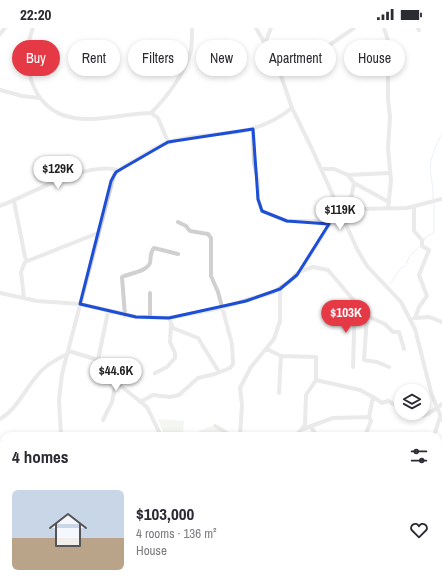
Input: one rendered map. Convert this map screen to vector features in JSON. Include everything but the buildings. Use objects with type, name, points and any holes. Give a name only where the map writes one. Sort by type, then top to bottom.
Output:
[{"type":"street","points":[[0,34],[5,28]]},
{"type":"street","points":[[33,28],[28,43],[29,74],[31,84],[39,98],[52,109],[74,118],[151,113],[158,118],[168,142]]},
{"type":"street","points":[[151,113],[172,91],[189,56],[192,46],[192,28]]},
{"type":"street","points":[[256,28],[262,40]]},
{"type":"street","points":[[266,40],[272,28]]},
{"type":"street","points":[[336,40],[354,28]]},
{"type":"street","points":[[384,28],[388,42],[388,99],[390,117],[388,148],[390,173],[388,208]]},
{"type":"street","points":[[281,76],[292,108],[321,169],[338,211],[367,266],[401,302],[410,319],[417,336],[425,372],[441,419],[436,432]]},
{"type":"street","points":[[0,90],[22,96],[39,98]]},
{"type":"street","points":[[61,432],[60,390],[68,352],[111,181],[118,170],[168,142],[196,136],[253,129],[273,121],[292,108]]},
{"type":"street","points":[[253,129],[254,163],[258,180],[258,199],[262,211],[287,221],[314,221],[329,224]]},
{"type":"street","points":[[0,206],[84,172],[108,168],[118,170]]},
{"type":"street","points":[[321,169],[334,169],[348,175],[390,173]]},
{"type":"street","points":[[348,175],[354,183],[389,202]]},
{"type":"street","points":[[349,209],[354,183]]},
{"type":"street","points":[[0,293],[24,298],[80,304],[125,316],[169,318],[221,308],[280,289],[300,271],[338,211],[349,209],[414,207],[442,199]]},
{"type":"street","points":[[14,201],[27,261]]},
{"type":"street","points":[[414,207],[414,231],[422,240],[422,246],[429,250],[419,275],[427,296],[419,307],[415,318]]},
{"type":"street","points":[[140,402],[153,395],[170,397],[179,395],[198,378],[220,372],[232,366],[232,344],[221,308],[218,292],[211,276],[210,235],[192,232],[178,222]]},
{"type":"street","points":[[24,298],[21,272],[23,265],[27,261],[98,233]]},
{"type":"street","points":[[125,316],[122,277],[147,267],[154,248],[178,254]]},
{"type":"street","points":[[300,271],[313,267],[324,267],[367,316],[385,324],[393,332],[399,332],[404,349]]},
{"type":"street","points":[[240,432],[242,405],[240,388],[251,367],[274,339],[280,321],[280,289]]},
{"type":"street","points":[[150,293],[150,317]]},
{"type":"street","points":[[353,367],[355,302]]},
{"type":"street","points":[[98,360],[108,312]]},
{"type":"street","points":[[367,316],[364,360],[377,362],[388,367]]},
{"type":"street","points":[[410,319],[429,317],[442,322]]},
{"type":"street","points":[[155,373],[167,367],[175,358],[170,342],[171,324],[169,318]]},
{"type":"street","points":[[171,324],[176,329],[198,338],[220,372]]},
{"type":"street","points":[[267,349],[281,356],[316,357],[316,380],[306,395],[306,417],[303,430]]},
{"type":"street","points":[[0,419],[12,410],[41,371],[53,361],[68,352],[98,360],[107,368],[116,382],[147,407],[160,432]]},
{"type":"street","points":[[279,394],[281,356]]},
{"type":"street","points":[[316,380],[360,390],[382,403],[388,401],[394,404]]},
{"type":"street","points":[[103,420],[112,402],[116,382]]},
{"type":"street","points":[[367,432],[371,421],[369,417],[373,397]]},
{"type":"street","points":[[430,413],[442,404]]},
{"type":"street","points":[[301,432],[311,426],[333,418],[369,417]]},
{"type":"street","points":[[215,426],[225,432]]},
{"type":"street","points":[[311,426],[314,432]]},
{"type":"highlighted area","points":[[253,129],[258,199],[262,211],[287,221],[329,224],[297,275],[280,289],[246,301],[169,318],[136,317],[80,304],[111,181],[116,172],[168,142]]},
{"type":"shaded area","points":[[158,419],[184,421],[183,432],[163,432]]},
{"type":"shaded area","points":[[211,426],[221,432],[198,432]]},
{"type":"waterway","points":[[433,199],[430,168],[436,146],[442,135]]},
{"type":"waterway","points":[[424,241],[425,237],[434,233],[434,204]]},
{"type":"waterway","points":[[390,284],[400,269],[406,265],[409,257],[421,245]]}]
